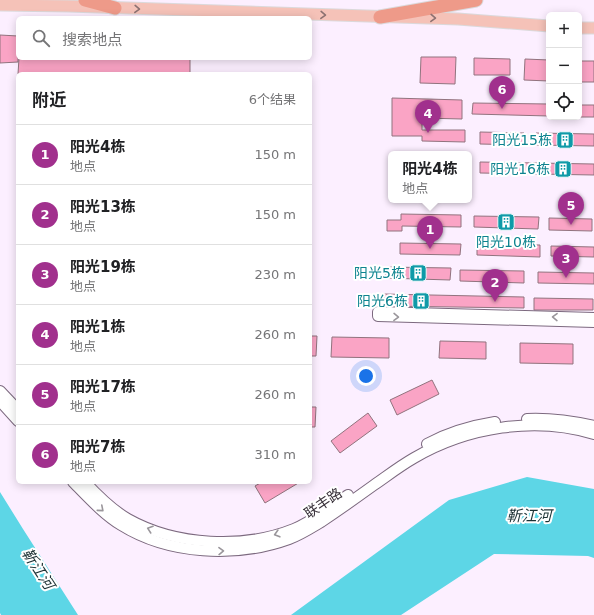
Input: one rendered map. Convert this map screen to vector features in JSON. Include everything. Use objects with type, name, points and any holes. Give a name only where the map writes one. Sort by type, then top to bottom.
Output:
[{"type":"highway","points":[[85,0],[115,8]]},
{"type":"highway","points":[[380,17],[476,0]]},
{"type":"main road","points":[[0,5],[458,19],[546,26]]},
{"type":"main road","points":[[582,28],[594,28]]},
{"type":"main road","points":[[594,318],[378,312],[378,316],[594,322]]},
{"type":"main road","points":[[0,391],[16,408]]},
{"type":"main road","points":[[0,401],[16,419]]},
{"type":"main road","name":"联丰路","points":[[87,484],[114,510],[141,526],[164,534],[185,538],[224,542],[241,541],[278,534],[310,521],[415,450],[449,433],[480,424],[532,419],[563,420],[594,426]]},
{"type":"main road","name":"联丰路","points":[[75,484],[109,516],[121,525],[141,536],[164,544],[204,551],[240,550],[289,539],[307,531],[414,458],[439,445],[466,435],[497,428],[530,426],[570,428],[594,434]]},
{"type":"water","name":"靳江河","points":[[527,477],[594,489],[594,558],[588,556],[494,554],[401,615],[291,615],[449,500]]},
{"type":"water","name":"靳江河","points":[[0,492],[23,529],[78,615],[1,615]]},
{"type":"building","points":[[0,35],[16,36],[16,60],[18,60],[18,62],[0,63]]},
{"type":"building","points":[[421,57],[456,57],[455,84],[420,83]]},
{"type":"building","points":[[474,58],[510,59],[510,75],[474,75]]},
{"type":"building","points":[[525,59],[546,60],[546,81],[524,80]]},
{"type":"building","points":[[19,60],[190,60],[190,72],[18,72]]},
{"type":"building","points":[[582,61],[594,61],[594,82],[582,82]]},
{"type":"building","points":[[392,98],[462,100],[462,119],[422,118],[422,130],[465,130],[465,142],[422,141],[422,136],[392,136]]},
{"type":"building","points":[[473,103],[546,104],[546,116],[472,114]]},
{"type":"building","points":[[582,105],[594,105],[594,117],[582,117]]},
{"type":"building","points":[[480,132],[524,133],[524,145],[480,144]]},
{"type":"building","name":"阳光15栋","points":[[536,133],[594,134],[594,146],[536,145]]},
{"type":"building","points":[[480,162],[594,164],[594,175],[480,173]]},
{"type":"building","points":[[401,214],[461,215],[461,227],[402,226],[402,231],[387,231],[387,220],[401,220]]},
{"type":"building","name":"阳光10栋","points":[[474,216],[539,217],[538,229],[474,227]]},
{"type":"building","points":[[549,218],[592,219],[592,231],[549,230]]},
{"type":"building","points":[[400,243],[461,244],[460,255],[400,254]]},
{"type":"building","points":[[477,244],[540,245],[540,257],[477,255]]},
{"type":"building","points":[[551,246],[594,247],[594,257],[551,256]]},
{"type":"building","name":"阳光5栋","points":[[386,267],[451,268],[450,280],[385,278]]},
{"type":"building","points":[[460,270],[524,271],[524,283],[460,281]]},
{"type":"building","points":[[538,272],[594,273],[594,284],[538,283]]},
{"type":"building","points":[[384,294],[524,297],[524,308],[384,306]]},
{"type":"building","points":[[534,298],[593,299],[593,310],[534,310]]},
{"type":"building","points":[[312,336],[317,336],[316,356],[312,356]]},
{"type":"building","points":[[332,337],[389,338],[389,358],[331,357]]},
{"type":"building","points":[[440,341],[486,342],[486,359],[439,358]]},
{"type":"building","points":[[520,343],[573,344],[573,364],[520,363]]},
{"type":"building","points":[[432,380],[439,394],[397,415],[390,400]]},
{"type":"building","points":[[312,407],[316,407],[315,427],[312,427]]},
{"type":"building","points":[[368,413],[377,426],[340,453],[331,441]]},
{"type":"building","points":[[258,484],[297,484],[265,503],[255,486]]},
{"type":"place","name":"阳光7栋","points":[[502,109]]},
{"type":"place","name":"阳光1栋","points":[[428,133]]},
{"type":"place","name":"阳光15栋","points":[[565,140]]},
{"type":"place","name":"阳光16栋","points":[[563,169]]},
{"type":"place","name":"阳光10栋","points":[[506,222]]},
{"type":"place","name":"阳光17栋","points":[[571,225]]},
{"type":"place","name":"阳光4栋","points":[[430,249]]},
{"type":"place","name":"阳光5栋","points":[[418,273]]},
{"type":"place","name":"阳光19栋","points":[[566,278]]},
{"type":"place","name":"阳光6栋","points":[[421,301]]},
{"type":"place","name":"阳光13栋","points":[[495,302]]}]
